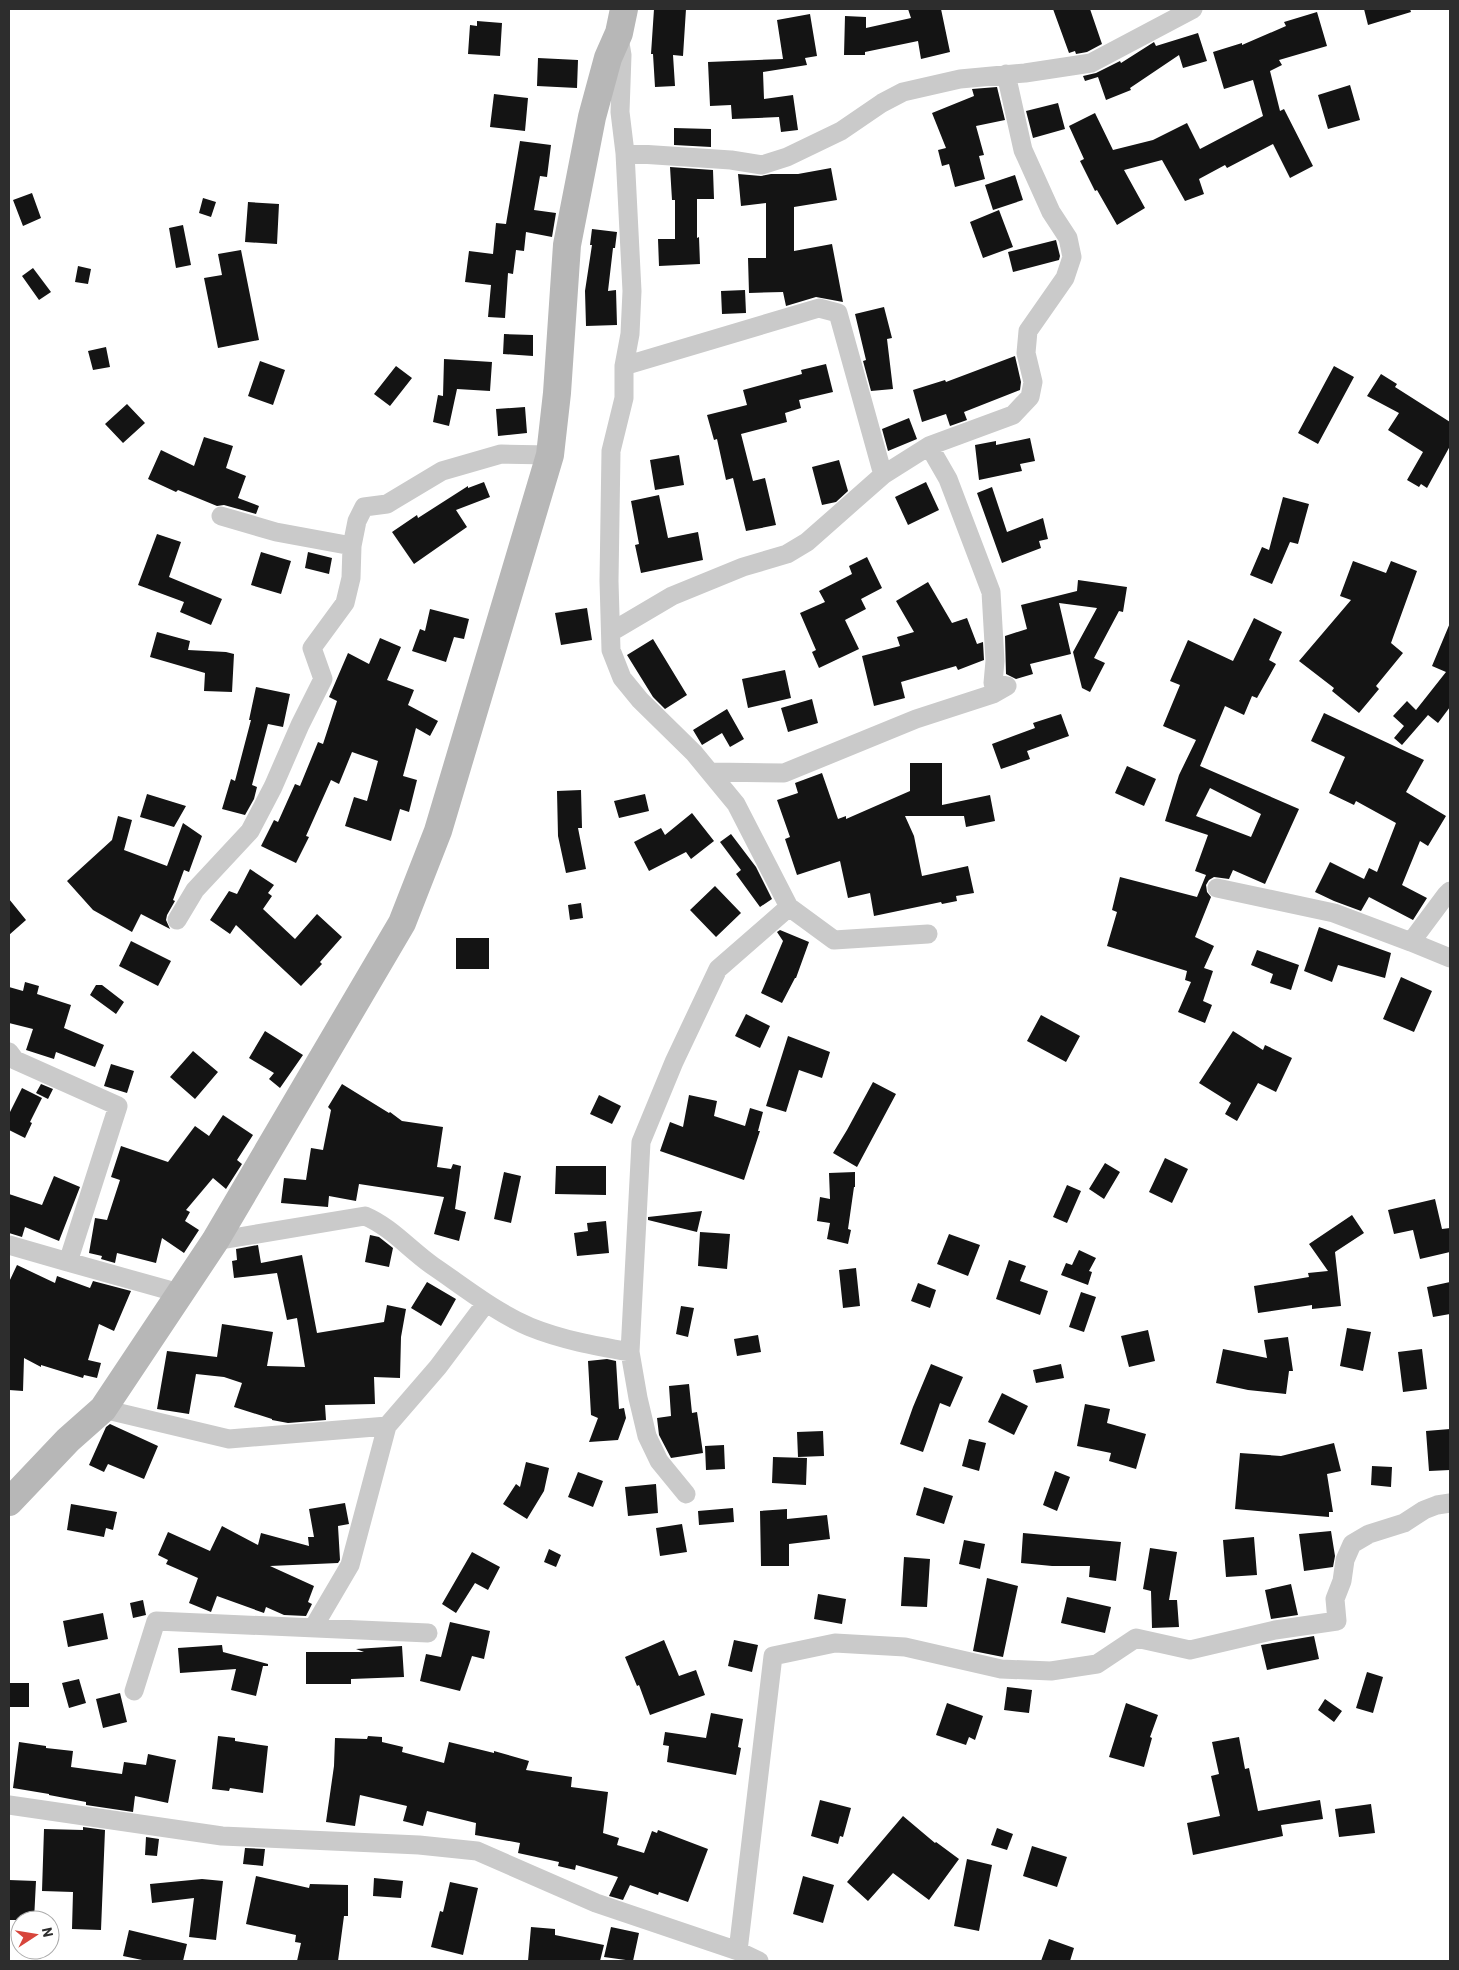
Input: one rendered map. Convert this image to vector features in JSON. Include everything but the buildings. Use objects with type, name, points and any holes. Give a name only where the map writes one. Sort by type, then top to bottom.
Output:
[{"type":"street","points":[[626,153],[732,160],[762,165],[787,157],[841,131],[882,103],[903,92],[960,79],[1025,73],[1091,63],[1193,9]]},
{"type":"street","points":[[621,21],[620,112],[626,153],[632,291],[630,334],[624,366],[624,398],[612,451],[609,572],[611,650],[622,678],[640,700],[694,752],[736,804],[789,907],[834,940],[928,934]]},
{"type":"street","points":[[9,1502],[68,1440],[103,1409],[215,1241],[402,923],[438,831],[550,455],[557,393],[566,245],[592,117],[608,58],[621,21]]},
{"type":"street","points":[[611,632],[672,596],[743,567],[787,554],[808,542],[883,475],[929,446],[1013,416],[1030,397],[1033,382],[1026,353],[1028,331],[1065,278],[1072,257],[1068,238],[1050,212],[1023,150],[1006,74]]},
{"type":"street","points":[[624,366],[819,308],[838,313],[883,475]]},
{"type":"street","points":[[711,772],[784,773],[916,719],[992,694],[1007,686],[993,683],[995,661],[991,592],[948,479],[929,446]]},
{"type":"street","points":[[177,920],[195,890],[250,831],[273,787],[323,679],[312,648],[346,604],[351,578],[352,546],[356,521],[364,507],[387,504],[442,471],[501,454],[550,455]]},
{"type":"street","points":[[221,516],[276,532],[352,546]]},
{"type":"street","points":[[1217,888],[1334,913],[1450,958]]},
{"type":"street","points":[[1411,942],[1450,891]]},
{"type":"street","points":[[686,1494],[659,1460],[647,1436],[630,1352],[641,1142],[674,1062],[718,969],[789,907]]},
{"type":"street","points":[[9,1052],[15,1060],[118,1106],[68,1262]]},
{"type":"street","points":[[215,1241],[365,1216],[379,1222],[427,1261],[486,1303],[530,1327],[578,1343],[630,1352]]},
{"type":"street","points":[[9,1246],[179,1293]]},
{"type":"street","points":[[313,1628],[350,1565],[387,1426],[438,1367],[486,1303]]},
{"type":"street","points":[[103,1409],[229,1439],[387,1426]]},
{"type":"street","points":[[738,1952],[773,1656],[835,1643],[904,1647],[1001,1669],[1052,1671],[1098,1664],[1136,1638],[1190,1650],[1275,1630],[1337,1621],[1334,1599],[1342,1581],[1344,1560],[1352,1544],[1369,1534],[1404,1523],[1424,1510],[1450,1503]]},
{"type":"street","points":[[134,1691],[156,1621],[428,1633]]},
{"type":"street","points":[[9,1805],[222,1836],[419,1845],[478,1851],[596,1903],[759,1961]]}]
